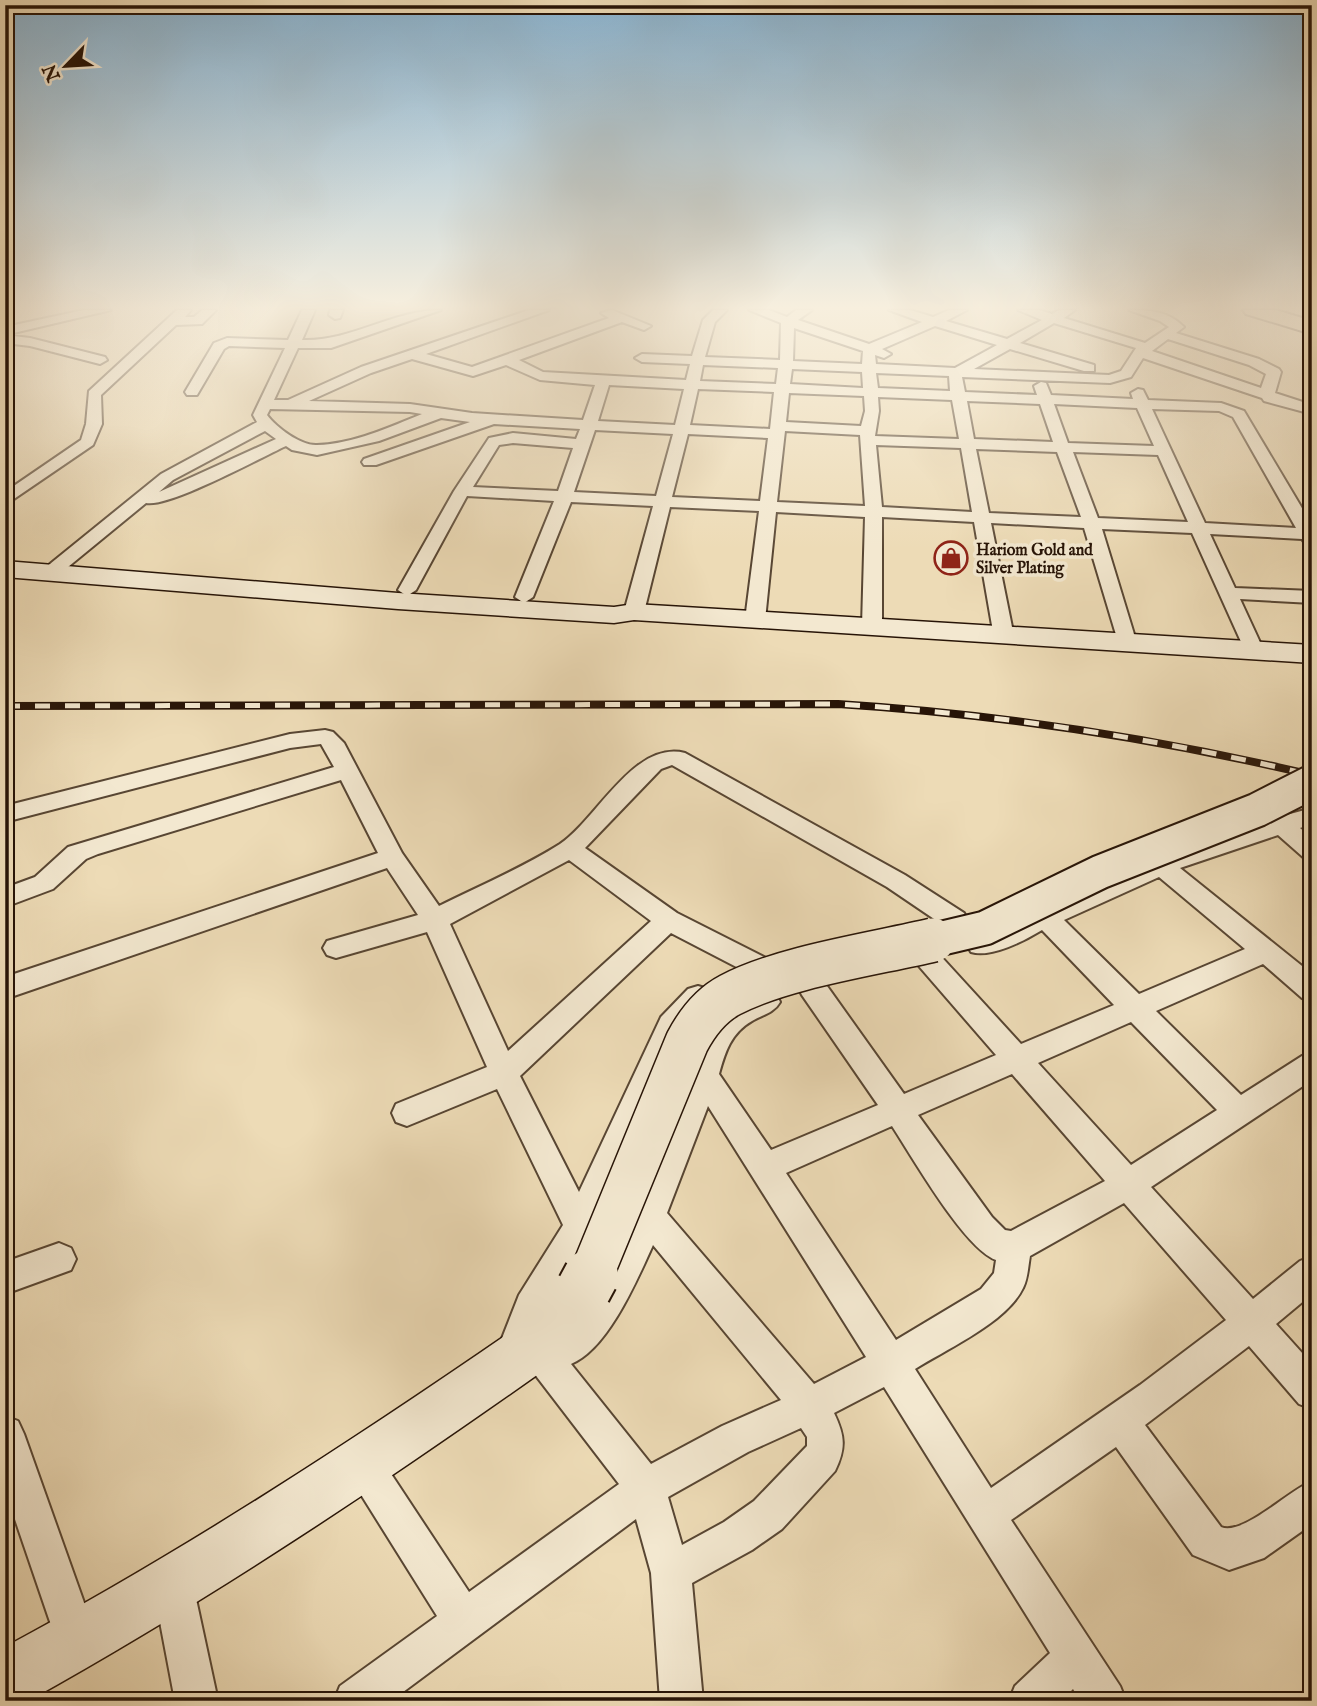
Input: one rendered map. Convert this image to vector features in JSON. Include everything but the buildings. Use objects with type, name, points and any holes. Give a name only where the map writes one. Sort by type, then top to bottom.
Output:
[{"type":"street","points":[[5,500],[88,442],[94,424],[94,394],[99,390]]},
{"type":"street","points":[[273,390],[260,415],[266,424],[306,450],[335,448],[374,438],[441,412]]},
{"type":"street","points":[[290,404],[303,390]]},
{"type":"street","points":[[524,597],[565,495],[600,390]]},
{"type":"street","points":[[629,612],[663,500],[691,390]]},
{"type":"street","points":[[755,620],[782,390]]},
{"type":"street","points":[[829,390],[1221,407],[1239,414],[1310,536]]},
{"type":"street","points":[[958,390],[1004,638]]},
{"type":"street","points":[[1043,390],[1092,524],[1127,644]]},
{"type":"street","points":[[1137,390],[1254,651]]},
{"type":"street","points":[[1247,390],[1312,410]]},
{"type":"street","points":[[1267,390],[1269,398]]},
{"type":"street","points":[[870,391],[872,411],[868,435],[874,512],[872,626]]},
{"type":"street","points":[[267,404],[410,408],[492,420],[777,430],[1165,451]]},
{"type":"street","points":[[370,463],[492,420]]},
{"type":"street","points":[[57,568],[136,501],[184,466],[266,424]]},
{"type":"street","points":[[136,501],[170,494],[288,439]]},
{"type":"street","points":[[407,590],[462,491],[491,446],[499,439],[582,444]]},
{"type":"street","points":[[462,491],[768,505],[1310,536]]},
{"type":"street","points":[[5,559],[57,568],[421,602],[614,615],[629,612],[872,626],[1004,638],[1312,654]]},
{"type":"street","points":[[5,569],[57,568],[524,597],[615,607],[629,612]]},
{"type":"street","points":[[1227,593],[1312,597]]},
{"type":"street","points":[[5,814],[312,737],[325,737],[333,743],[348,770],[391,857],[435,920],[504,1073],[580,1226]]},
{"type":"street","points":[[336,947],[435,920],[570,849],[653,764],[668,757],[677,758],[896,881],[955,920]]},
{"type":"street","points":[[5,898],[44,883],[78,853],[89,848],[348,770]]},
{"type":"street","points":[[526,1360],[567,1316],[584,1289],[598,1262],[687,1042],[696,1025],[730,995],[786,974],[985,928],[1020,914],[1100,872],[1257,810],[1312,782]]},
{"type":"street","points":[[682,1701],[671,1573],[646,1488],[526,1360],[531,1307],[580,1226],[671,1025],[689,1003],[716,983],[760,967],[835,945],[979,913],[1154,835],[1221,810],[1276,796],[1312,801]]},
{"type":"street","points":[[5,1680],[77,1643],[173,1585],[526,1360],[567,1348],[593,1320],[618,1283],[649,1215],[704,1076],[711,1051],[723,1029],[740,1013],[812,987],[985,944],[1020,931],[1045,916],[1162,866],[1312,816]]},
{"type":"street","points":[[1281,825],[1312,851]]},
{"type":"street","points":[[570,849],[668,920],[760,967]]},
{"type":"street","points":[[5,988],[391,857]]},
{"type":"street","points":[[1162,866],[1312,990]]},
{"type":"street","points":[[1045,916],[1239,1113]]},
{"type":"street","points":[[407,1113],[504,1073],[668,920]]},
{"type":"street","points":[[766,1167],[1265,952]]},
{"type":"street","points":[[927,958],[1312,1391]]},
{"type":"street","points":[[812,987],[980,1227],[997,1245],[1014,1247],[1127,1185],[1312,1065]]},
{"type":"street","points":[[704,1076],[766,1167],[889,1365],[1105,1701]]},
{"type":"street","points":[[649,1215],[808,1406],[827,1439],[828,1449],[768,1515],[738,1536],[671,1573]]},
{"type":"street","points":[[355,1701],[646,1488],[735,1438],[808,1406],[889,1365],[993,1301],[1010,1280],[1014,1247]]},
{"type":"street","points":[[5,1278],[59,1259]]},
{"type":"street","points":[[986,1514],[1121,1423],[1252,1323],[1312,1272]]},
{"type":"street","points":[[1121,1423],[1207,1541],[1229,1550],[1250,1544],[1312,1500]]},
{"type":"street","points":[[5,1434],[77,1643]]},
{"type":"street","points":[[363,1464],[463,1620]]},
{"type":"street","points":[[173,1585],[197,1701]]},
{"type":"street","points":[[1030,1701],[1076,1657]]},
{"type":"railway","points":[[5,706],[838,704],[958,714],[1076,729],[1312,775]]},
{"type":"place","name":"Hariom Gold and Silver Plating","points":[[951,558]]}]
